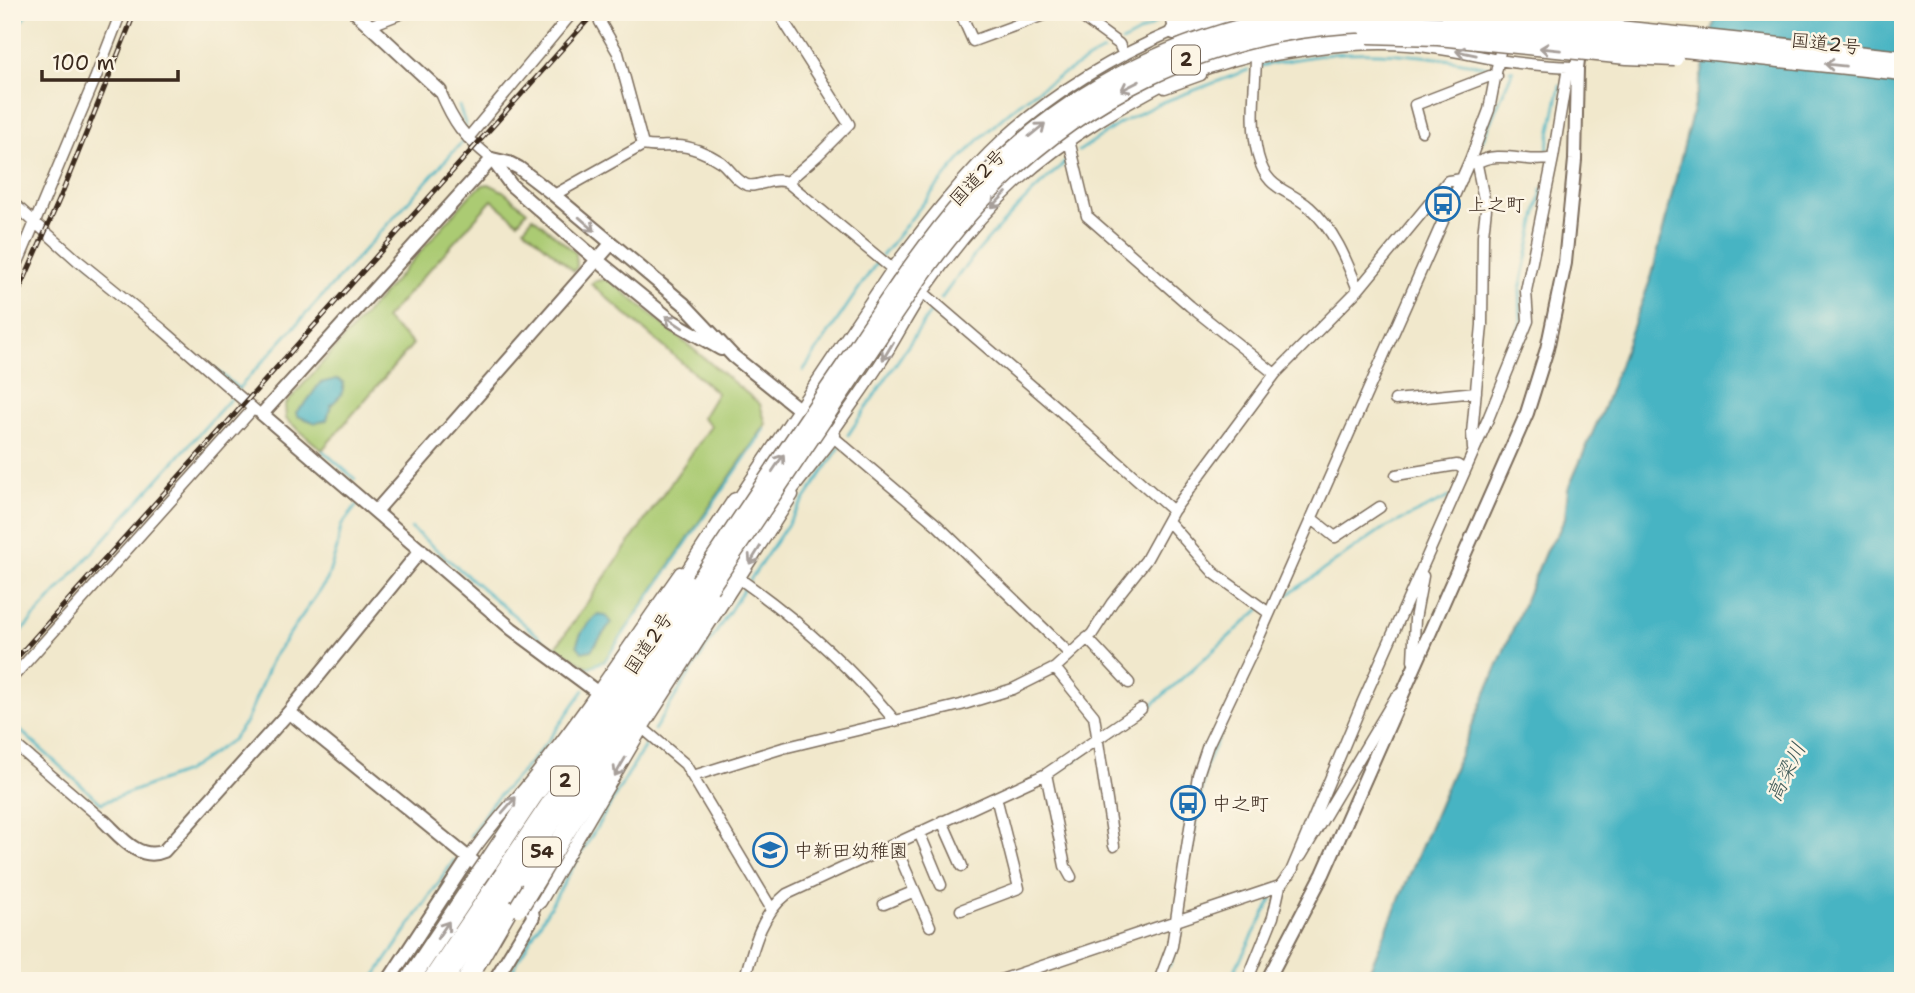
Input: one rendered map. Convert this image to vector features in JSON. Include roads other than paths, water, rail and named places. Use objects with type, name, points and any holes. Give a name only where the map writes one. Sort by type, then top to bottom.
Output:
[{"type":"highway","points":[[1174,31],[1249,12]]},
{"type":"highway","name":"国道2号","points":[[445,981],[618,723],[704,584],[903,279],[951,215],[1002,160],[1050,119],[1140,65],[1207,37],[1243,27],[1327,12]]},
{"type":"highway","name":"国道2号","points":[[1460,12],[1790,54],[1903,72]]},
{"type":"highway","points":[[1548,12],[1742,36],[1790,54]]},
{"type":"highway","name":"国道2号","points":[[430,981],[905,298],[978,204],[1002,178],[1057,131],[1114,93],[1209,51],[1246,40],[1315,27],[1380,23],[1518,31],[1790,54],[1903,59]]},
{"type":"highway","points":[[1185,73],[1267,48],[1322,38],[1368,35],[1427,36],[1627,56],[1790,54]]},
{"type":"highway","points":[[472,981],[526,901],[639,714],[779,500],[831,435]]},
{"type":"highway","points":[[409,981],[533,796],[610,694],[736,502]]},
{"type":"highway","name":"54","points":[[466,981],[618,723]]},
{"type":"street","points":[[12,277],[121,12]]},
{"type":"street","points":[[355,12],[440,91],[453,121],[492,159],[511,185],[672,321],[733,356]]},
{"type":"street","points":[[369,26],[405,12]]},
{"type":"street","points":[[468,138],[573,12]]},
{"type":"street","points":[[609,12],[600,22],[618,53],[643,145]]},
{"type":"street","points":[[778,12],[849,124],[787,182]]},
{"type":"street","points":[[960,12],[973,41],[1052,12]]},
{"type":"street","points":[[1074,12],[1119,44],[1124,55]]},
{"type":"street","points":[[494,981],[531,921],[526,901],[541,902],[641,726],[740,579],[923,293],[960,243],[1016,183],[1069,140],[1119,107],[1185,73],[1174,31],[1174,12]]},
{"type":"street","points":[[388,981],[468,859],[598,694],[718,517],[736,502],[892,269],[946,201],[1004,138],[1062,93],[1124,55],[1220,12]]},
{"type":"street","points":[[1431,47],[1434,12]]},
{"type":"street","points":[[1159,981],[1172,946],[1198,775],[1208,745],[1462,179],[1473,162],[1497,76],[1505,12]]},
{"type":"street","points":[[1290,874],[1528,321],[1526,291],[1584,12]]},
{"type":"street","points":[[1145,93],[1256,59],[1350,45],[1431,47],[1500,60],[1572,67]]},
{"type":"street","points":[[1256,59],[1254,124],[1258,156],[1265,173],[1275,187],[1309,208],[1336,239],[1358,290]]},
{"type":"street","points":[[1267,981],[1323,874],[1527,413],[1547,349],[1562,283],[1576,160],[1572,67]]},
{"type":"street","points":[[1422,131],[1415,105],[1490,76],[1497,76]]},
{"type":"street","points":[[1069,140],[1087,216],[1190,306],[1275,374]]},
{"type":"street","points":[[554,195],[643,145],[693,149],[721,162],[745,185],[752,186],[774,179],[787,182],[923,293],[1056,407],[1171,516],[1214,573],[1269,613]]},
{"type":"street","points":[[1473,162],[1511,157],[1542,161],[1553,158]]},
{"type":"street","points":[[492,159],[519,168],[684,304],[733,356],[937,525],[1070,654]]},
{"type":"street","points":[[12,678],[492,159]]},
{"type":"street","points":[[1473,162],[1486,209],[1483,235],[1482,325],[1472,433],[1473,453]]},
{"type":"street","points":[[693,776],[783,748],[1013,689],[1055,668],[1087,638],[1146,560],[1171,516],[1275,374],[1358,290],[1448,181],[1462,179]]},
{"type":"street","points":[[12,202],[77,260],[376,510],[512,629],[598,694]]},
{"type":"street","points":[[376,510],[611,244]]},
{"type":"street","points":[[1395,400],[1476,392]]},
{"type":"street","points":[[1396,475],[1457,465],[1463,468]]},
{"type":"street","points":[[1311,519],[1335,537],[1380,507]]},
{"type":"street","points":[[12,742],[139,851],[149,855],[164,851],[289,712],[421,550]]},
{"type":"street","points":[[1416,663],[1413,661],[1415,619],[1424,562]]},
{"type":"street","points":[[740,579],[836,655],[895,721]]},
{"type":"street","points":[[1087,638],[1129,683]]},
{"type":"street","points":[[1055,668],[1094,716],[1114,846]]},
{"type":"street","points":[[1247,981],[1273,917],[1280,886],[1290,874],[1395,698],[1405,690]]},
{"type":"street","points":[[744,981],[763,920],[771,908],[796,889],[1046,778],[1141,709]]},
{"type":"street","points":[[289,712],[484,872]]},
{"type":"street","points":[[641,726],[685,764],[771,908]]},
{"type":"street","points":[[1046,778],[1065,866],[1072,877]]},
{"type":"street","points":[[961,910],[1019,888],[997,800]]},
{"type":"street","points":[[943,824],[962,866]]},
{"type":"street","points":[[920,835],[941,885]]},
{"type":"street","points":[[896,846],[930,926]]},
{"type":"street","points":[[998,981],[1280,886]]},
{"type":"street","points":[[884,904],[915,891]]},
{"type":"water","name":"高梁川","points":[[1717,12],[1903,12],[1903,981],[1365,981],[1547,548],[1565,518],[1568,489],[1603,409],[1652,275]]},
{"type":"water","points":[[337,379],[343,382],[343,390],[331,405],[327,420],[316,423],[297,416],[296,412],[320,383]]},
{"type":"water","points":[[598,614],[605,615],[611,623],[591,650],[582,652],[577,645],[580,636]]},
{"type":"waterway","points":[[12,34],[28,12]]},
{"type":"waterway","points":[[1187,14],[1191,12]]},
{"type":"waterway","points":[[1122,42],[1150,27],[1163,16]]},
{"type":"waterway","points":[[882,256],[956,164],[997,122],[1044,86],[1103,51]]},
{"type":"waterway","points":[[1260,66],[1324,55],[1383,53],[1492,68]]},
{"type":"waterway","points":[[1079,151],[1119,124],[1158,104],[1248,70]]},
{"type":"waterway","points":[[1482,141],[1513,70],[1510,70]]},
{"type":"waterway","points":[[1547,150],[1560,85]]},
{"type":"waterway","points":[[459,106],[466,126]]},
{"type":"waterway","points":[[238,389],[464,140]]},
{"type":"waterway","points":[[941,299],[970,260],[1002,224],[1071,157]]},
{"type":"waterway","points":[[1509,356],[1521,322],[1520,290],[1542,189]]},
{"type":"waterway","points":[[65,243],[108,279]]},
{"type":"waterway","points":[[803,371],[877,262]]},
{"type":"waterway","points":[[848,435],[934,307]]},
{"type":"waterway","points":[[215,369],[239,389]]},
{"type":"waterway","points":[[12,642],[232,397]]},
{"type":"waterway","points":[[604,662],[765,429]]},
{"type":"waterway","points":[[750,580],[840,447]]},
{"type":"waterway","points":[[323,451],[355,479]]},
{"type":"waterway","points":[[1280,600],[1381,530],[1449,497]]},
{"type":"waterway","points":[[12,723],[101,803],[185,772],[232,740],[246,722],[272,659],[327,580],[341,526],[357,505]]},
{"type":"waterway","points":[[411,528],[543,640],[583,667],[588,668],[601,662]]},
{"type":"waterway","points":[[654,730],[745,587]]},
{"type":"waterway","points":[[1142,714],[1260,609]]},
{"type":"waterway","points":[[1191,854],[1206,765],[1245,677]]},
{"type":"waterway","points":[[470,836],[492,803],[548,741],[584,690]]},
{"type":"waterway","points":[[506,981],[650,737]]},
{"type":"waterway","points":[[1050,778],[1093,747]]},
{"type":"waterway","points":[[1015,794],[1044,781]]},
{"type":"waterway","points":[[372,981],[454,860]]},
{"type":"waterway","points":[[1229,981],[1272,899]]},
{"type":"waterway","points":[[1178,940],[1181,926]]},
{"type":"waterway","points":[[1169,966],[1174,953]]},
{"type":"railway","points":[[12,307],[60,198],[135,12]]},
{"type":"railway","points":[[12,663],[595,12]]},
{"type":"place","name":"上之町","points":[[1443,204]]},
{"type":"place","name":"中之町","points":[[1188,803]]},
{"type":"place","name":"中新田幼稚園","points":[[770,850]]}]
